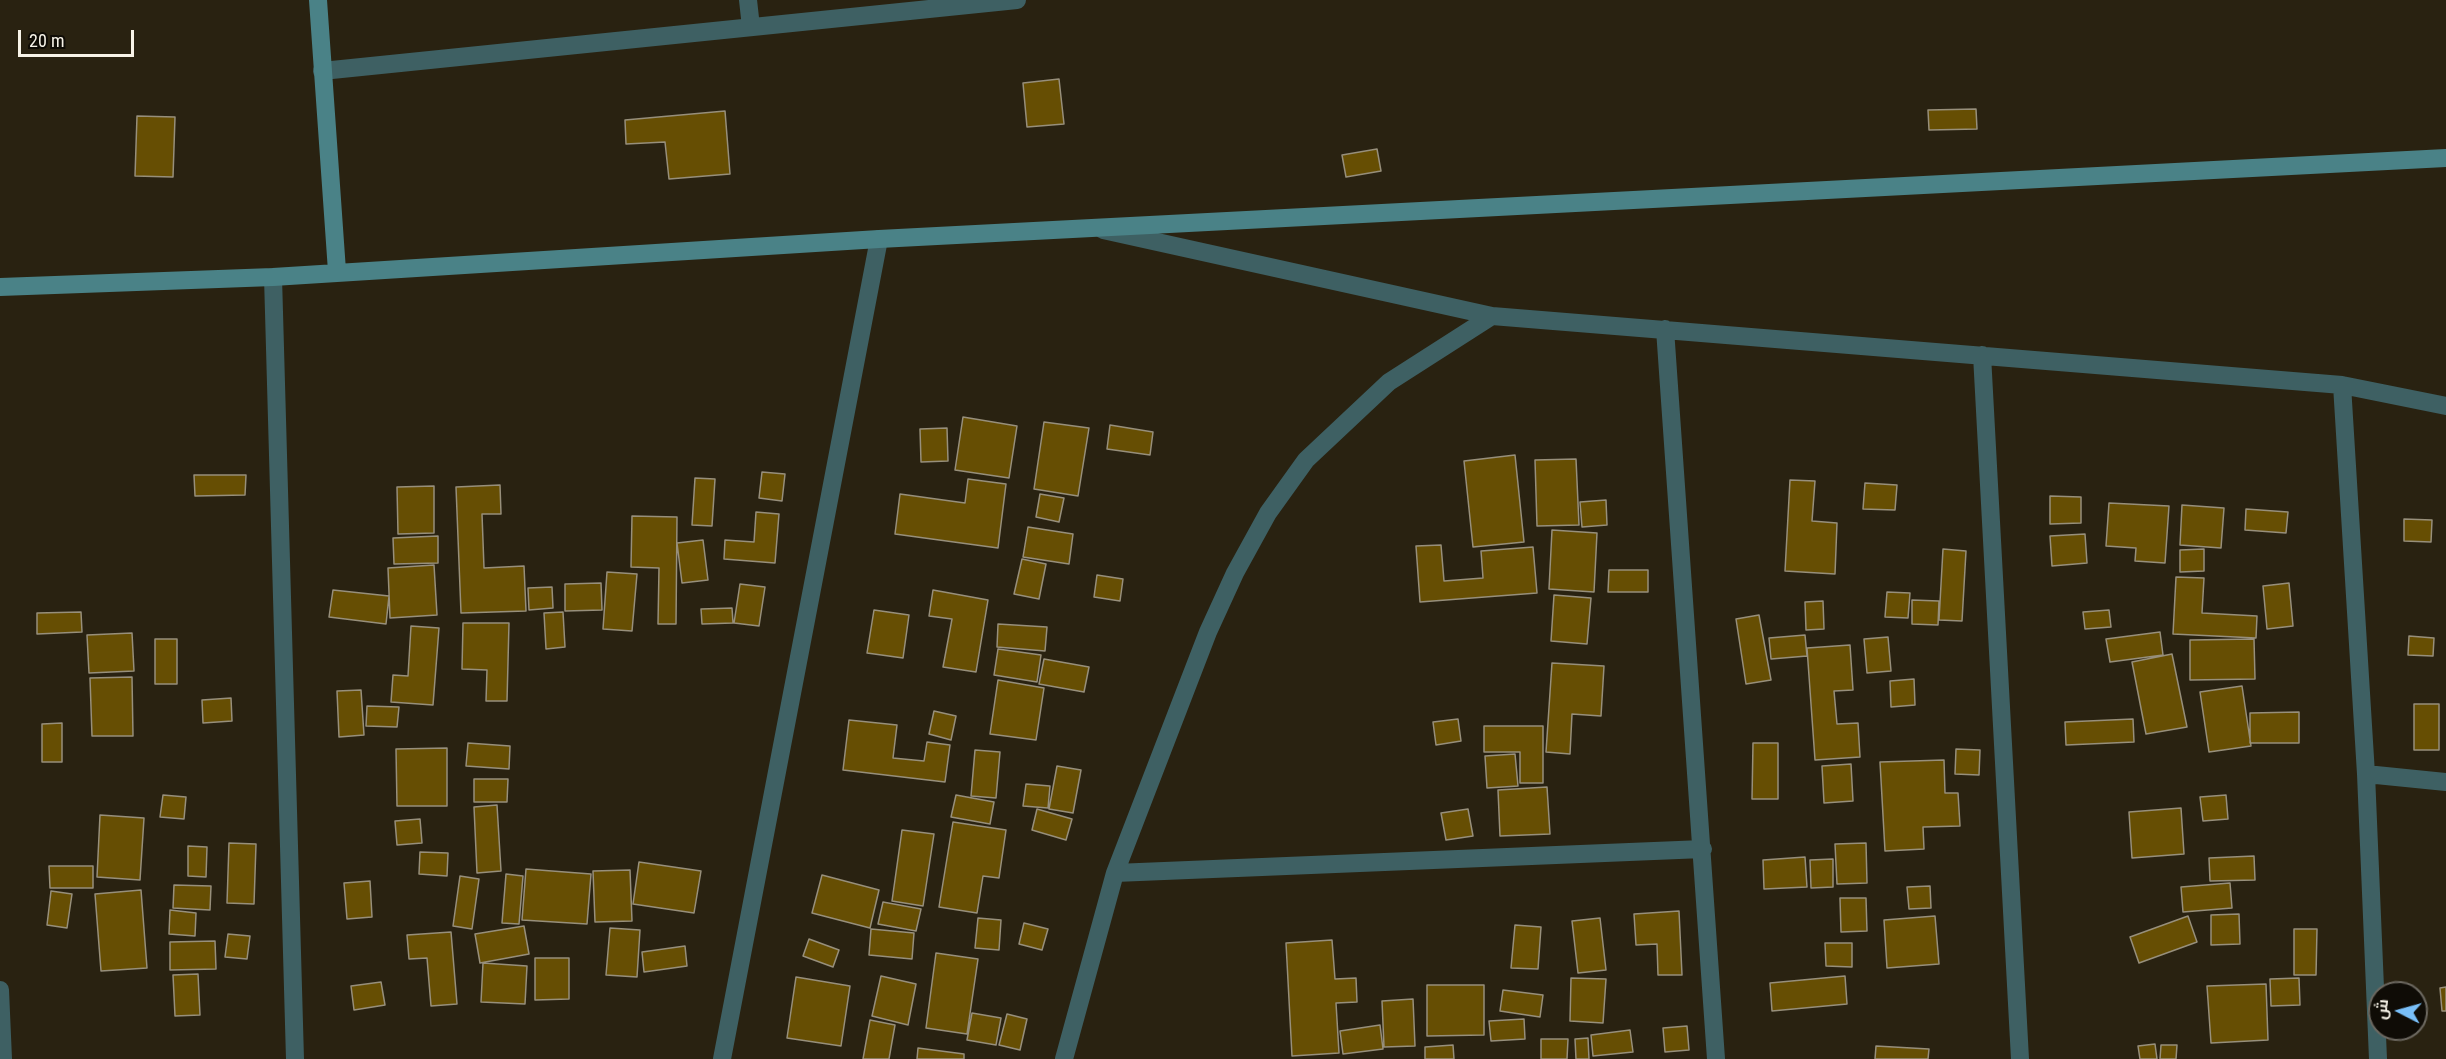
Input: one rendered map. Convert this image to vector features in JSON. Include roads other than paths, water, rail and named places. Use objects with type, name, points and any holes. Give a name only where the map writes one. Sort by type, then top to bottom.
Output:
[{"type":"main road","points":[[318,0],[337,271]]},
{"type":"main road","points":[[0,287],[273,277],[337,271],[879,239],[2446,159]]},
{"type":"street","points":[[748,0],[751,27]]},
{"type":"street","points":[[322,71],[1017,0]]},
{"type":"street","points":[[1098,229],[1492,316],[2342,385],[2446,406]]},
{"type":"street","points":[[722,1059],[879,239]]},
{"type":"street","points":[[273,277],[295,1059]]},
{"type":"street","points":[[1065,1059],[1115,873],[1208,632],[1235,573],[1268,513],[1306,460],[1389,382],[1492,316]]},
{"type":"street","points":[[1665,329],[1716,1059]]},
{"type":"street","points":[[1982,355],[2020,1059]]},
{"type":"street","points":[[2342,385],[2366,774],[2378,1059]]},
{"type":"street","points":[[2366,774],[2446,782]]},
{"type":"street","points":[[1115,873],[1703,849]]},
{"type":"street","points":[[0,990],[3,1059]]}]
